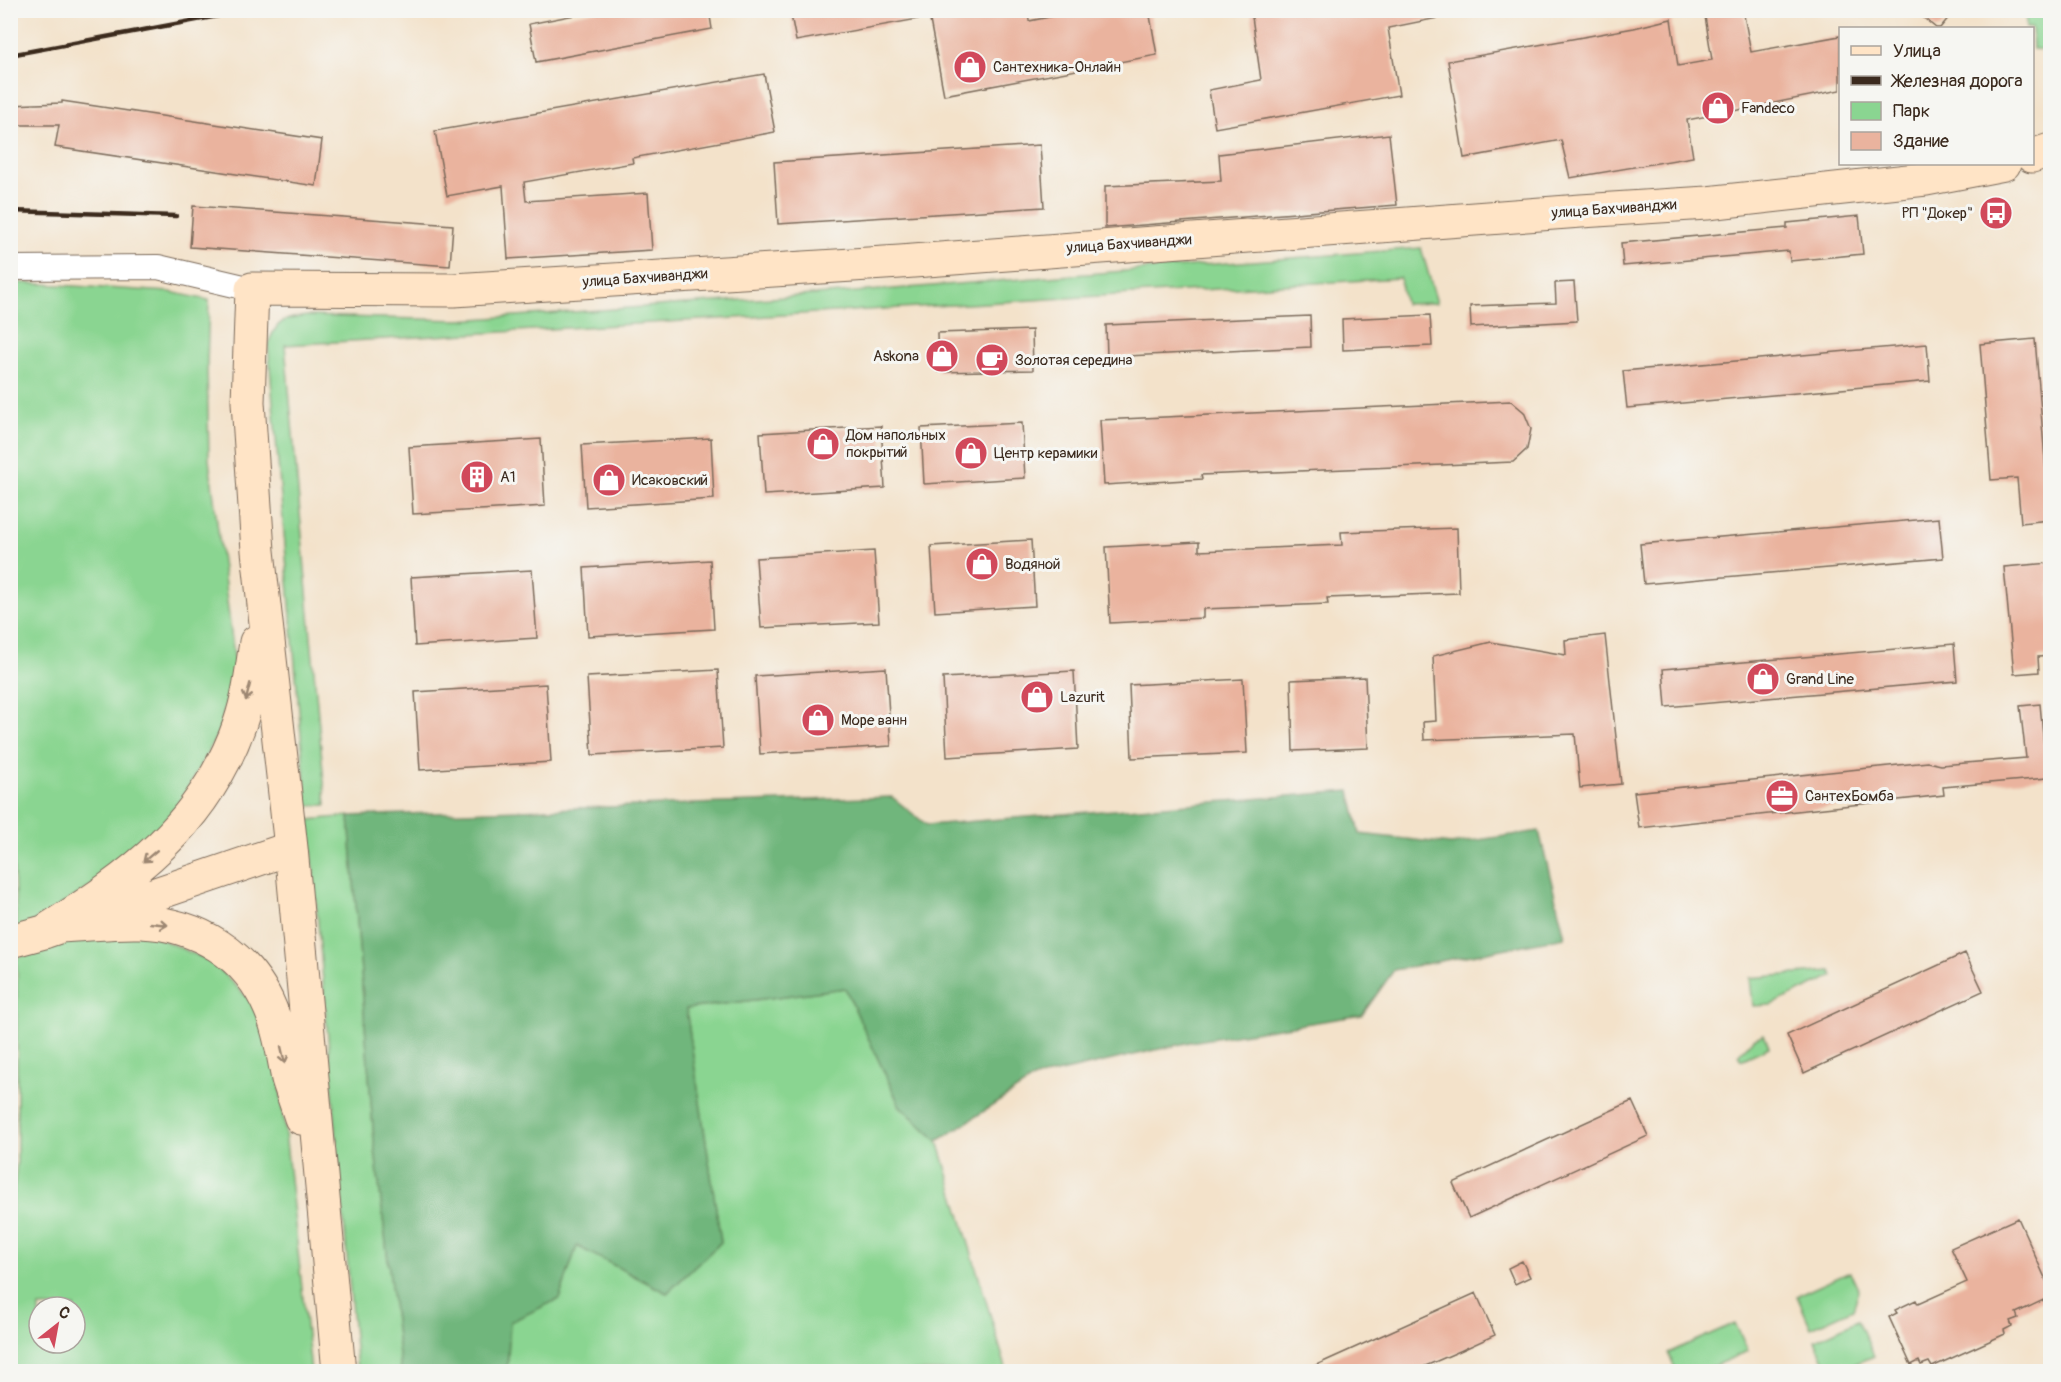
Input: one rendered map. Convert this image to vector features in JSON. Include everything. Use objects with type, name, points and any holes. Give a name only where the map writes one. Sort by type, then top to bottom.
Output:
[{"type":"main road","points":[[2034,155],[2050,150]]},
{"type":"main road","name":"улица Бахчиванджи","points":[[252,289],[454,290],[900,262],[1707,203],[1926,179],[1999,165]]},
{"type":"main road","points":[[252,289],[248,402],[262,593],[291,848],[339,1371]]},
{"type":"main road","points":[[51,929],[153,854],[182,826],[203,799],[227,757],[241,721],[250,683],[262,593]]},
{"type":"main road","points":[[10,941],[291,848]]},
{"type":"main road","points":[[51,929],[141,922],[168,925],[191,930],[214,941],[233,956],[250,972],[270,1007],[289,1081],[320,1179]]},
{"type":"street","points":[[10,268],[158,267],[252,289]]},
{"type":"green space","points":[[2026,11],[2048,11],[2049,50],[2034,49],[2034,27],[2026,27]]},
{"type":"green space","points":[[1421,248],[1437,303],[1405,304],[1400,278],[285,345],[326,805],[307,806],[268,344],[282,322],[307,316],[459,320]]},
{"type":"green space","points":[[10,282],[170,292],[209,300],[207,364],[209,459],[235,664],[219,732],[179,804],[133,861],[17,932],[10,796]]},
{"type":"green space","points":[[1350,791],[1360,834],[1451,844],[1539,831],[1565,937],[1394,970],[1362,1015],[1190,1042],[1035,1078],[938,1141],[900,1106],[845,988],[686,1009],[721,1242],[667,1293],[577,1246],[559,1299],[510,1322],[507,1371],[401,1371],[374,1141],[349,816],[892,797],[927,825]]},
{"type":"green space","points":[[349,816],[374,1141],[401,1371],[357,1371],[309,820]]},
{"type":"green space","points":[[147,933],[212,962],[251,1001],[275,1041],[311,1371],[11,1372],[10,1227],[17,1162],[17,958],[80,935]]},
{"type":"green space","points":[[1831,971],[1833,976],[1771,1005],[1753,1006],[1750,978]]},
{"type":"green space","points":[[845,988],[900,1106],[938,1141],[1007,1371],[507,1372],[510,1321],[559,1299],[577,1246],[667,1293],[721,1242],[686,1009]]},
{"type":"green space","points":[[1764,1034],[1769,1047],[1741,1060],[1738,1055],[1753,1039]]},
{"type":"green space","points":[[1850,1272],[1859,1291],[1853,1309],[1811,1328],[1797,1296]]},
{"type":"green space","points":[[1858,1320],[1874,1356],[1839,1371],[1829,1371],[1815,1340]]},
{"type":"green space","points":[[1735,1323],[1748,1351],[1702,1371],[1676,1371],[1668,1353]]},
{"type":"building","points":[[600,10],[709,10],[712,29],[536,62],[529,24]]},
{"type":"building","points":[[790,10],[917,10],[918,19],[796,41]]},
{"type":"building","points":[[928,10],[1028,10],[1029,21],[1084,10],[1149,10],[1157,55],[944,95]]},
{"type":"building","points":[[1251,10],[1437,10],[1438,18],[1388,28],[1399,95],[1215,128],[1209,90],[1261,80]]},
{"type":"building","points":[[1704,10],[1743,10],[1751,52],[1839,36],[1839,90],[1687,120],[1693,157],[1570,178],[1561,140],[1464,158],[1448,61],[1634,28],[1671,19],[1678,66],[1712,60]]},
{"type":"building","points":[[1914,10],[1955,10],[1941,27],[1935,27]]},
{"type":"building","points":[[764,74],[775,132],[632,158],[633,163],[524,182],[526,201],[648,193],[652,250],[508,259],[503,186],[447,196],[435,131]]},
{"type":"building","points":[[62,101],[322,140],[316,186],[55,147],[59,125],[10,125],[10,105],[62,103]]},
{"type":"building","points":[[1389,134],[1397,205],[1105,228],[1105,186],[1221,181],[1219,154]]},
{"type":"building","points":[[1040,145],[1044,207],[778,224],[774,162]]},
{"type":"building","points":[[193,206],[453,225],[450,266],[190,247]]},
{"type":"building","points":[[1859,216],[1863,254],[1790,261],[1789,251],[1623,266],[1621,243],[1787,228],[1787,223]]},
{"type":"building","points":[[1574,282],[1577,321],[1471,327],[1470,306],[1556,303],[1555,283]]},
{"type":"building","points":[[1430,315],[1432,346],[1343,350],[1342,319]]},
{"type":"building","points":[[1310,316],[1311,347],[1107,357],[1106,325]]},
{"type":"building","points":[[1032,330],[1033,370],[938,372],[937,333]]},
{"type":"building","points":[[2035,339],[2050,520],[2021,523],[2017,478],[1991,480],[1980,344]]},
{"type":"building","points":[[1927,344],[1930,381],[1627,408],[1623,371]]},
{"type":"building","points":[[1511,401],[1524,412],[1531,429],[1527,449],[1513,462],[1201,475],[1202,479],[1104,485],[1100,420]]},
{"type":"building","points":[[1022,423],[1025,478],[924,484],[921,428]]},
{"type":"building","points":[[881,426],[885,488],[764,495],[760,433]]},
{"type":"building","points":[[711,438],[714,499],[586,507],[582,445]]},
{"type":"building","name":"A1","points":[[541,439],[545,506],[413,514],[409,447]]},
{"type":"building","points":[[1939,518],[1943,558],[1644,584],[1640,544]]},
{"type":"building","points":[[1457,528],[1459,593],[1327,598],[1328,604],[1203,609],[1203,618],[1110,623],[1106,547],[1199,542],[1199,551],[1342,545],[1341,532]]},
{"type":"building","points":[[1031,540],[1035,606],[935,612],[931,546]]},
{"type":"building","points":[[874,551],[879,622],[761,628],[756,558]]},
{"type":"building","points":[[710,560],[714,629],[588,636],[584,568]]},
{"type":"building","points":[[2050,563],[2050,656],[2038,657],[2039,672],[2014,674],[2004,567]]},
{"type":"building","points":[[532,570],[537,638],[415,646],[411,577]]},
{"type":"building","points":[[1605,635],[1621,784],[1580,788],[1575,734],[1424,740],[1423,722],[1436,721],[1433,656],[1491,642],[1566,655],[1565,640]]},
{"type":"building","points":[[1954,644],[1957,681],[1666,707],[1663,669]]},
{"type":"building","points":[[886,668],[891,746],[760,754],[755,676]]},
{"type":"building","points":[[718,670],[723,748],[592,755],[587,677]]},
{"type":"building","points":[[1074,671],[1078,749],[947,757],[943,678]]},
{"type":"building","points":[[1365,677],[1368,748],[1293,751],[1291,680]]},
{"type":"building","points":[[1243,679],[1247,753],[1132,758],[1129,685]]},
{"type":"building","points":[[546,684],[551,762],[420,770],[415,692]]},
{"type":"building","points":[[2040,704],[2047,778],[1943,787],[1944,795],[1639,828],[1634,792],[1928,762],[1941,765],[2026,758],[2020,706]]},
{"type":"building","points":[[1965,953],[1983,991],[1804,1073],[1787,1035]]},
{"type":"building","points":[[1632,1101],[1648,1136],[1469,1218],[1453,1183]]},
{"type":"building","points":[[2018,1218],[2050,1289],[2050,1297],[2016,1313],[2018,1318],[2010,1321],[2012,1326],[2004,1330],[2005,1334],[1932,1367],[1929,1362],[1921,1365],[1919,1361],[1911,1365],[1889,1317],[1897,1313],[1895,1310],[1916,1300],[1918,1304],[1967,1282],[1951,1248]]},
{"type":"building","points":[[1522,1261],[1530,1277],[1515,1284],[1508,1268]]},
{"type":"building","points":[[1476,1293],[1495,1335],[1460,1351],[1414,1371],[1303,1371]]},
{"type":"railway","points":[[10,55],[250,10]]},
{"type":"railway","points":[[10,211],[176,216]]},
{"type":"place","name":"Сантехника-Онлайн","points":[[970,67]]},
{"type":"place","name":"Fandeco","points":[[1718,108]]},
{"type":"place","name":"РП \"Докер\"","points":[[1996,213]]},
{"type":"place","name":"Askona","points":[[942,356]]},
{"type":"place","name":"Золотая середина","points":[[992,360]]},
{"type":"place","name":"Дом напольных покрытий","points":[[823,444]]},
{"type":"place","name":"Центр керамики","points":[[971,453]]},
{"type":"place","name":"A1","points":[[477,477]]},
{"type":"place","name":"Исаковский","points":[[609,480]]},
{"type":"place","name":"Водяной","points":[[982,564]]},
{"type":"place","name":"Grand Line","points":[[1763,679]]},
{"type":"place","name":"Lazurit","points":[[1037,697]]},
{"type":"place","name":"Море ванн","points":[[818,720]]},
{"type":"place","name":"СантехБомба","points":[[1782,796]]}]
